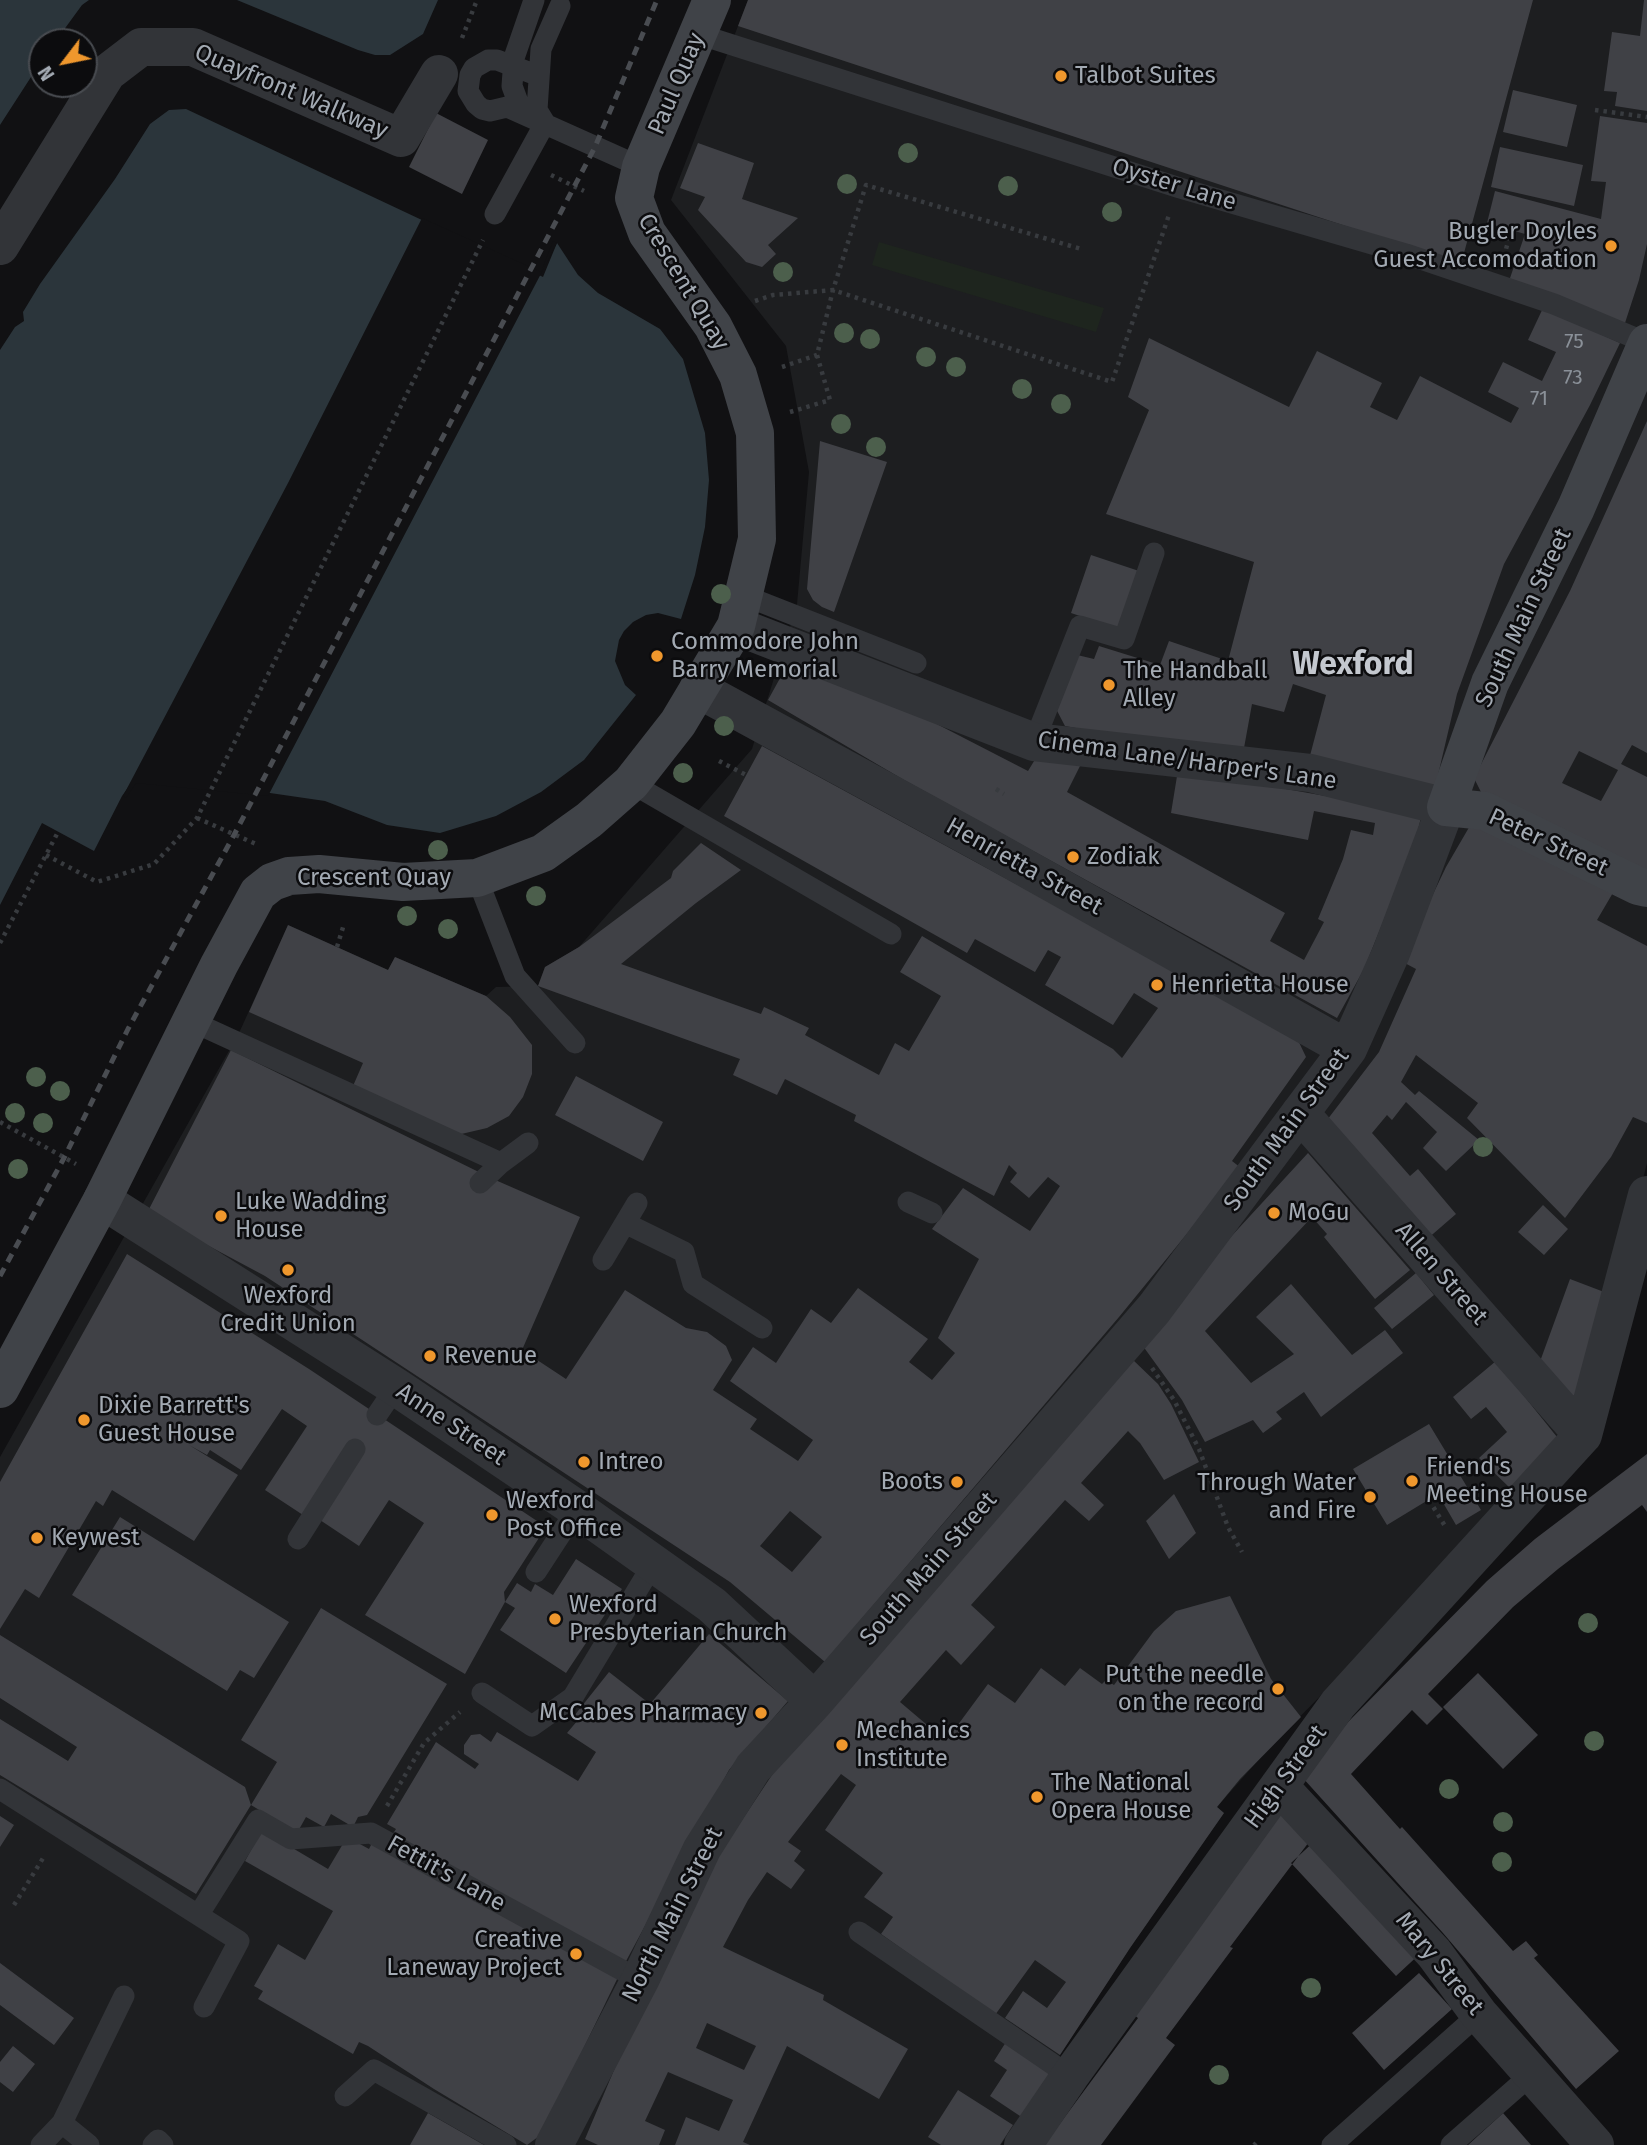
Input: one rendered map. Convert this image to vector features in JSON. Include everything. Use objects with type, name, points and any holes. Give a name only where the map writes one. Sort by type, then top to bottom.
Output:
[{"type":"main road","name":"Paul Quay","points":[[641,167],[705,17]]},
{"type":"main road","name":"Crescent Quay","points":[[1,1384],[102,1200],[247,910],[258,893],[272,882],[289,876],[319,874],[402,881],[478,878],[543,853],[589,820],[631,783],[678,723],[698,689],[739,611],[757,539],[755,433],[738,375],[713,326],[647,233],[634,198],[641,167]]},
{"type":"main road","name":"South Main Street","points":[[1446,807],[1490,683],[1576,509],[1645,358]]},
{"type":"main road","name":"Peter Street","points":[[1446,807],[1485,811],[1647,888]]},
{"type":"street","name":"Quayfront Walkway","points":[[0,246],[107,73],[141,47],[193,47],[401,138],[439,74]]},
{"type":"street","name":"Cinema Lane/Harper's Lane","points":[[739,611],[1034,742],[1310,773],[1446,807]]},
{"type":"street","name":"Henrietta Street","points":[[698,689],[991,848],[1348,1049]]},
{"type":"street","name":"South Main Street","points":[[815,1701],[1154,1309],[1348,1049],[1391,953],[1446,807]]},
{"type":"street","name":"Allen Street","points":[[1300,1113],[1583,1435]]},
{"type":"street","points":[[1583,1435],[1647,1195]]},
{"type":"street","name":"Anne Street","points":[[102,1200],[386,1401],[472,1446],[577,1509],[712,1605],[815,1701]]},
{"type":"street","name":"High Street","points":[[1023,2145],[1338,1704],[1583,1435]]},
{"type":"street","name":"North Main Street","points":[[554,2145],[640,1980],[702,1849],[753,1768],[815,1701]]},
{"type":"street","name":"Mary Street","points":[[1279,1786],[1434,1952],[1479,2014],[1594,2144]]},
{"type":"lane","points":[[522,113],[512,86],[513,65],[534,0]]},
{"type":"lane","points":[[545,123],[537,110],[541,49],[560,6]]},
{"type":"lane","name":"Oyster Lane","points":[[705,17],[1180,188],[1406,254],[1554,304],[1645,358]]},
{"type":"lane","points":[[539,76],[497,60],[481,63],[470,75],[468,91],[482,109],[490,111],[507,107],[641,167]]},
{"type":"lane","points":[[495,214],[545,123]]},
{"type":"lane","points":[[1034,742],[1080,626],[1124,639],[1154,553]]},
{"type":"lane","points":[[739,611],[916,663]]},
{"type":"lane","points":[[631,783],[891,934]]},
{"type":"lane","points":[[478,878],[515,976],[575,1043]]},
{"type":"lane","points":[[191,1021],[500,1163]]},
{"type":"lane","points":[[480,1183],[500,1163],[528,1143]]},
{"type":"lane","points":[[908,1202],[932,1213]]},
{"type":"lane","points":[[603,1260],[637,1203]]},
{"type":"lane","points":[[625,1223],[684,1252],[693,1284],[762,1328]]},
{"type":"lane","points":[[298,1539],[355,1449]]},
{"type":"lane","points":[[536,1572],[577,1509]]},
{"type":"lane","points":[[482,1693],[532,1726],[573,1697],[653,1564]]},
{"type":"lane","points":[[0,1789],[239,1941],[204,2007]]},
{"type":"lane","name":"Fettit's Lane","points":[[204,1906],[258,1820],[291,1839],[371,1833],[640,1980]]},
{"type":"lane","points":[[859,1932],[1070,2076]]},
{"type":"lane","points":[[41,2145],[62,2123],[124,1996]]},
{"type":"lane","points":[[1332,2145],[1479,2014]]},
{"type":"lane","points":[[345,2096],[374,2070],[506,2145]]},
{"type":"lane","points":[[1451,2145],[1532,2074]]},
{"type":"lane","points":[[62,2123],[89,2145]]},
{"type":"lane","points":[[153,2145],[158,2140],[163,2145]]},
{"type":"path","points":[[1595,110],[1647,117]]},
{"type":"path","points":[[789,413],[830,400],[817,355],[833,290],[866,185],[1081,249]]},
{"type":"path","points":[[755,301],[773,295],[833,290],[1112,382],[1180,188]]},
{"type":"path","points":[[46,855],[97,882],[154,864],[197,818],[495,214]]},
{"type":"path","points":[[782,367],[817,355]]},
{"type":"path","points":[[719,761],[746,775]]},
{"type":"path","points":[[996,789],[1004,794]]},
{"type":"path","points":[[197,818],[257,845]]},
{"type":"path","points":[[0,943],[58,832]]},
{"type":"path","points":[[337,947],[344,924]]},
{"type":"path","points":[[0,1122],[81,1167]]},
{"type":"path","points":[[1130,1336],[1174,1400],[1199,1449],[1228,1527],[1242,1552]]},
{"type":"path","points":[[371,1833],[424,1742],[482,1693]]},
{"type":"path","points":[[14,1905],[62,1829]]},
{"type":"shaded area","points":[[0,0],[89,0],[65,28],[28,28],[28,82],[0,125]]},
{"type":"shaded area","points":[[237,0],[438,0],[423,34],[390,55],[375,55]]},
{"type":"shaded area","points":[[748,0],[1647,0],[1647,1163],[1628,1240],[1561,1442],[1425,1590],[1268,1749],[1217,1807],[1224,1813],[1130,1948],[1001,2145],[0,2145],[0,1457],[239,1033],[288,925],[388,970],[395,957],[486,996],[496,987],[538,986],[545,967],[579,947],[752,749],[797,604],[809,472],[786,346],[671,200]]},
{"type":"shaded area","points":[[186,109],[543,277],[557,243],[578,275],[598,293],[660,329],[683,359],[705,433],[709,480],[705,527],[695,575],[681,619],[658,613],[646,615],[624,631],[619,640],[615,661],[625,685],[636,695],[584,760],[541,792],[496,816],[440,833],[387,825],[325,801],[134,779],[122,796],[94,851],[42,823],[0,905],[0,350],[15,327],[24,321],[23,312],[40,284],[115,179],[150,124],[169,110]]},
{"type":"shaded area","points":[[879,242],[1104,308],[1096,332],[872,265]]},
{"type":"pier","points":[[422,218],[541,272],[553,241],[557,243],[268,796],[136,783],[126,798],[123,796],[288,483]]},
{"type":"building","points":[[748,0],[1533,0],[1461,264],[738,26]]},
{"type":"building","points":[[1644,0],[1647,0],[1647,111],[1615,106],[1617,92],[1604,91],[1612,32],[1640,36]]},
{"type":"building","points":[[1513,90],[1577,105],[1567,147],[1503,132]]},
{"type":"building","points":[[436,113],[488,140],[462,194],[409,167]]},
{"type":"building","points":[[1600,116],[1647,123],[1647,244],[1624,326],[1508,284],[1525,234],[1487,223],[1495,191],[1601,219],[1606,182],[1591,181]]},
{"type":"building","points":[[698,143],[754,163],[742,199],[798,218],[768,245],[776,254],[762,267],[746,262],[698,210],[705,197],[680,188]]},
{"type":"building","points":[[1500,147],[1583,165],[1574,206],[1491,187]]},
{"type":"building","points":[[1543,308],[1620,343],[1590,405],[1504,564],[1457,694],[1434,792],[1307,767],[1326,695],[1293,684],[1284,712],[1252,704],[1242,759],[1065,726],[1054,705],[1073,654],[1094,659],[1099,646],[1160,665],[1169,641],[1228,661],[1254,562],[1106,514],[1149,410],[1128,397],[1149,338],[1289,407],[1317,351],[1382,383],[1370,407],[1397,420],[1420,376],[1511,423],[1519,408],[1488,392],[1503,362],[1542,381],[1556,352],[1528,340]]},
{"type":"building","points":[[1647,421],[1647,753],[1632,745],[1621,764],[1647,777],[1647,873],[1481,792],[1474,778],[1570,591]],"holes":[[[1579,751],[1618,770],[1601,801],[1562,783]]]},
{"type":"building","points":[[820,441],[887,462],[834,612],[813,600],[807,589]]},
{"type":"building","points":[[1091,555],[1139,571],[1119,629],[1071,613]]},
{"type":"building","points":[[795,651],[1028,771],[1042,748],[1086,754],[1067,792],[1285,913],[1270,941],[1304,960],[1324,922],[1318,919],[1343,859],[1351,830],[1373,835],[1375,823],[1314,811],[1308,840],[1171,813],[1178,770],[1422,813],[1415,843],[1364,969],[1337,1018],[904,780],[768,700]]},
{"type":"building","points":[[762,746],[1296,1036],[1306,1057],[1232,1161],[1241,1168],[1119,1317],[825,1662],[730,1582],[265,1276],[147,1213],[231,1050],[493,1179],[580,1217],[522,1350],[566,1379],[625,1290],[686,1328],[707,1332],[726,1346],[732,1360],[713,1390],[757,1419],[750,1429],[798,1461],[813,1440],[730,1381],[753,1347],[776,1363],[811,1309],[831,1323],[858,1288],[928,1339],[909,1362],[932,1380],[955,1353],[938,1338],[979,1259],[932,1229],[963,1188],[1030,1231],[1060,1186],[1048,1177],[1029,1198],[1010,1182],[1017,1173],[1009,1165],[994,1196],[854,1121],[856,1115],[785,1079],[777,1095],[733,1075],[740,1059],[538,986],[545,967],[579,947],[671,878],[673,871],[701,843],[741,870],[621,964],[761,1014],[764,1007],[809,1028],[805,1035],[879,1075],[895,1043],[909,1051],[941,996],[900,972],[922,936],[1113,1049],[1122,1058],[1158,1008],[1134,993],[1113,1025],[1045,985],[1061,957],[1048,950],[1035,972],[975,939],[967,953],[724,816]],"holes":[[[790,1511],[822,1537],[792,1572],[760,1546]]]},
{"type":"building","points":[[1471,824],[1614,891],[1597,920],[1647,946],[1647,1123],[1633,1117],[1611,1157],[1565,1218],[1467,1118],[1478,1103],[1416,1055],[1401,1082],[1415,1095],[1419,1091],[1479,1140],[1446,1171],[1423,1148],[1437,1132],[1406,1102],[1392,1120],[1387,1115],[1372,1133],[1410,1176],[1418,1169],[1456,1214],[1426,1240],[1324,1124],[1379,1052],[1416,969],[1401,961],[1446,867]]},
{"type":"building","points":[[288,925],[388,970],[395,957],[486,996],[510,1017],[532,1045],[532,1074],[523,1097],[509,1116],[487,1128],[457,1135],[353,1086],[363,1063],[249,1012]]},
{"type":"building","points":[[576,1076],[663,1122],[643,1161],[555,1115]]},
{"type":"building","points":[[1308,1153],[1410,1270],[1375,1299],[1324,1237],[1327,1234],[1312,1217],[1205,1331],[1251,1383],[1294,1354],[1256,1317],[1291,1284],[1352,1355],[1385,1330],[1403,1353],[1321,1417],[1304,1392],[1276,1412],[1282,1419],[1263,1433],[1253,1420],[1205,1442],[1182,1400],[1140,1342],[1204,1266]]},
{"type":"building","points":[[1543,1205],[1568,1229],[1544,1255],[1518,1232]]},
{"type":"building","points":[[127,1254],[309,1369],[546,1527],[504,1592],[505,1602],[465,1674],[365,1615],[424,1523],[389,1500],[359,1546],[320,1520],[303,1515],[265,1490],[307,1426],[282,1409],[241,1470],[210,1450],[207,1455],[189,1445],[238,1475],[194,1541],[112,1490],[103,1506],[96,1501],[39,1598],[25,1589],[0,1629],[0,1482]]},
{"type":"building","points":[[1416,1273],[1434,1295],[1392,1329],[1374,1308]]},
{"type":"building","points":[[1570,1279],[1612,1295],[1578,1392],[1566,1402],[1538,1367]]},
{"type":"building","points":[[1132,1359],[1158,1384],[1171,1404],[1199,1462],[1164,1480],[1140,1443],[1128,1431],[1081,1483],[1104,1505],[1089,1521],[1065,1500],[971,1605],[995,1627],[961,1665],[946,1650],[900,1702],[946,1741],[988,1684],[1015,1703],[1041,1668],[1065,1686],[1080,1668],[1102,1684],[1106,1680],[1114,1685],[1154,1631],[1176,1611],[1230,1596],[1271,1679],[1301,1717],[1240,1779],[1217,1807],[1224,1813],[1060,2055],[1005,2018],[1023,1991],[1047,2008],[1066,1982],[1035,1960],[995,2015],[881,1934],[893,1917],[864,1897],[883,1873],[825,1830],[856,1785],[841,1774],[788,1842],[801,1851],[794,1861],[805,1870],[791,1889],[767,1872],[748,1900],[723,1947],[824,1995],[823,2000],[908,2049],[879,2099],[787,2046],[743,2142],[750,2145],[675,2145],[686,2117],[719,2131],[733,2100],[668,2072],[645,2121],[665,2130],[659,2145],[598,2145],[585,2139],[622,2051],[706,1874],[774,1772]],"holes":[[[707,2023],[756,2046],[744,2070],[696,2048]]]},
{"type":"building","points":[[1496,1361],[1561,1442],[1512,1490],[1479,1458],[1507,1432],[1486,1407],[1471,1419],[1453,1397]]},
{"type":"building","name":"Friend's Meeting House","points":[[1429,1424],[1481,1510],[1456,1525],[1438,1494],[1387,1525],[1353,1469]]},
{"type":"building","points":[[1647,1454],[1647,1512],[1642,1505],[1513,1607],[1428,1694],[1443,1709],[1427,1725],[1412,1710],[1351,1774],[1513,1951],[1526,1941],[1538,1955],[1534,1958],[1619,2051],[1576,2089],[1443,1933],[1302,1777],[1349,1721],[1487,1581],[1535,1539]]},
{"type":"building","points":[[1174,1494],[1196,1533],[1169,1559],[1146,1521]]},
{"type":"building","points":[[120,1517],[289,1622],[254,1678],[240,1670],[227,1691],[72,1595]]},
{"type":"building","name":"Wexford Presbyterian Church","points":[[576,1559],[622,1589],[566,1673],[500,1630],[515,1608],[505,1602],[517,1583],[531,1592],[535,1584],[553,1595]]},
{"type":"building","points":[[321,1608],[447,1684],[367,1815],[358,1817],[353,1827],[331,1814],[324,1827],[306,1817],[297,1833],[251,1805],[277,1762],[241,1740]]},
{"type":"building","points":[[709,1634],[788,1701],[729,1770],[625,1963],[389,1840],[396,1829],[387,1824],[436,1742],[475,1769],[479,1764],[464,1754],[464,1745],[471,1735],[480,1734],[491,1742],[497,1732],[578,1781],[596,1752],[567,1733],[578,1720],[574,1716],[609,1672],[650,1704]]},
{"type":"building","points":[[0,1635],[245,1787],[251,1805],[196,1894],[0,1775],[0,1719],[68,1761],[77,1747],[0,1698]]},
{"type":"building","points":[[1478,1673],[1538,1735],[1503,1769],[1443,1707]]},
{"type":"building","points":[[1277,1804],[1315,1834],[1166,2038],[1175,2045],[1101,2145],[1044,2145],[1138,2018],[1125,2008]]},
{"type":"building","points":[[0,1816],[14,1825],[0,1847]]},
{"type":"building","points":[[262,1830],[328,1869],[347,1837],[369,1849],[373,1841],[621,1971],[542,2134],[527,2145],[368,2046],[359,2042],[353,2054],[258,1999],[263,1991],[254,1986],[278,1944],[305,1960],[333,1911],[245,1861]]},
{"type":"building","points":[[1319,1837],[1424,1950],[1396,1976],[1291,1863]]},
{"type":"building","points":[[0,1963],[74,2018],[54,2045],[0,2005]]},
{"type":"building","points":[[1419,1973],[1452,2009],[1384,2070],[1352,2033]]},
{"type":"building","points":[[1006,2042],[1052,2074],[1023,2118],[990,2096],[1007,2070],[994,2061]]},
{"type":"building","points":[[13,2046],[35,2064],[13,2092],[0,2082],[0,2062]]},
{"type":"building","points":[[958,2090],[1013,2125],[1000,2145],[941,2145],[928,2137]]},
{"type":"building","points":[[428,2113],[484,2145],[410,2145]]},
{"type":"building","points":[[1503,2113],[1531,2145],[1468,2145]]},
{"type":"railway","points":[[0,1276],[595,147],[657,0]]},
{"type":"place","name":"Talbot Suites","points":[[1061,76]]},
{"type":"place","name":"Bugler Doyles Guest Accomodation","points":[[1611,246]]},
{"type":"place","name":"Commodore John Barry Memorial","points":[[657,656]]},
{"type":"place","name":"The Handball Alley","points":[[1109,685]]},
{"type":"place","name":"Zodiak","points":[[1073,857]]},
{"type":"place","name":"Henrietta House","points":[[1157,985]]},
{"type":"place","name":"MoGu","points":[[1274,1213]]},
{"type":"place","name":"Luke Wadding House","points":[[221,1216]]},
{"type":"place","name":"Wexford Credit Union","points":[[288,1270]]},
{"type":"place","name":"Revenue","points":[[430,1356]]},
{"type":"place","name":"Dixie Barrett's Guest House","points":[[84,1420]]},
{"type":"place","name":"Intreo","points":[[584,1462]]},
{"type":"place","name":"Friend's Meeting House","points":[[1412,1481]]},
{"type":"place","name":"Boots","points":[[957,1482]]},
{"type":"place","name":"Through Water and Fire","points":[[1370,1497]]},
{"type":"place","name":"Wexford Post Office","points":[[492,1515]]},
{"type":"place","name":"Keywest","points":[[37,1538]]},
{"type":"place","name":"Wexford Presbyterian Church","points":[[555,1619]]},
{"type":"place","name":"Put the needle on the record","points":[[1278,1689]]},
{"type":"place","name":"McCabes Pharmacy","points":[[761,1713]]},
{"type":"place","name":"Mechanics Institute","points":[[842,1745]]},
{"type":"place","name":"The National Opera House","points":[[1037,1797]]},
{"type":"place","name":"Creative Laneway Project","points":[[576,1954]]},
{"type":"district","name":"Wexford","points":[[1353,665]]}]
